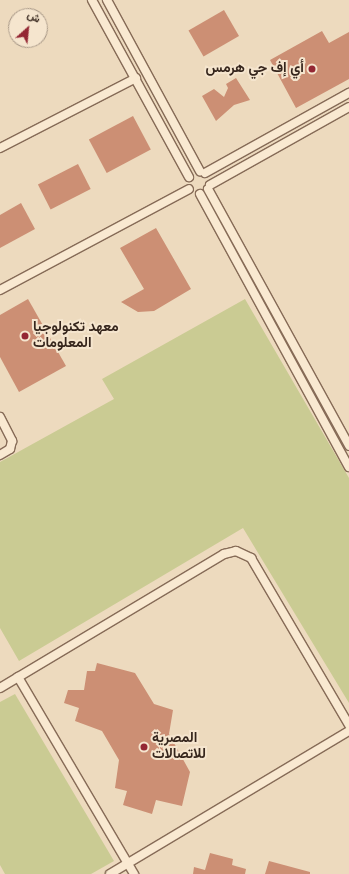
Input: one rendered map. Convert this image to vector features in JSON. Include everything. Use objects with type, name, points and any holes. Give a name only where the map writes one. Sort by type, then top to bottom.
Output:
[{"type":"street","points":[[92,0],[136,78],[188,177],[189,189]]},
{"type":"street","points":[[107,0],[203,172],[209,187],[349,446]]},
{"type":"street","points":[[0,148],[136,78]]},
{"type":"street","points":[[188,177],[203,172],[349,93]]},
{"type":"street","points":[[200,194],[209,187],[349,107]]},
{"type":"street","points":[[189,189],[200,194],[349,467]]},
{"type":"street","points":[[0,290],[189,189]]},
{"type":"street","points":[[0,417],[12,441],[10,449],[0,455]]},
{"type":"street","points":[[0,688],[224,554],[236,551],[251,558],[349,725]]},
{"type":"street","points":[[18,677],[134,874]]},
{"type":"street","points":[[110,874],[349,731]]},
{"type":"green space","points":[[245,299],[349,478],[349,703],[243,528],[19,661],[0,628],[0,462],[114,399],[102,379]]},
{"type":"green space","points":[[15,694],[114,861],[91,874],[5,874],[0,865],[0,702]]},
{"type":"building","points":[[224,10],[239,36],[203,56],[188,30]]},
{"type":"building","name":"أي إف جي هرمس","points":[[322,31],[329,43],[349,32],[349,79],[296,108],[270,60]]},
{"type":"building","points":[[236,78],[250,100],[234,105],[216,121],[202,96],[214,89],[224,97],[228,88],[226,84]]},
{"type":"building","points":[[133,116],[151,150],[107,173],[89,139]]},
{"type":"building","points":[[78,164],[91,189],[51,209],[38,184]]},
{"type":"building","points":[[21,203],[35,229],[0,248],[0,215]]},
{"type":"building","points":[[156,228],[191,289],[154,311],[138,312],[121,302],[144,289],[120,248]]},
{"type":"building","name":"معهد تكنولوجيا المعلومات","points":[[28,299],[66,366],[19,392],[0,357],[0,315]]},
{"type":"building","name":"المصرية للاتصالات","points":[[97,663],[135,673],[154,704],[173,710],[169,734],[190,772],[182,806],[156,800],[152,814],[123,805],[127,791],[115,788],[119,760],[102,731],[75,721],[79,708],[64,703],[68,690],[84,690],[87,671],[95,671]]},
{"type":"building","points":[[210,853],[233,859],[232,865],[246,869],[245,874],[193,874],[194,867],[205,870]]},
{"type":"building","points":[[269,861],[310,872],[310,874],[265,874]]},
{"type":"place","name":"أي إف جي هرمس","points":[[312,69]]},
{"type":"place","name":"معهد تكنولوجيا المعلومات","points":[[25,336]]},
{"type":"place","name":"المصرية للاتصالات","points":[[144,747]]}]
